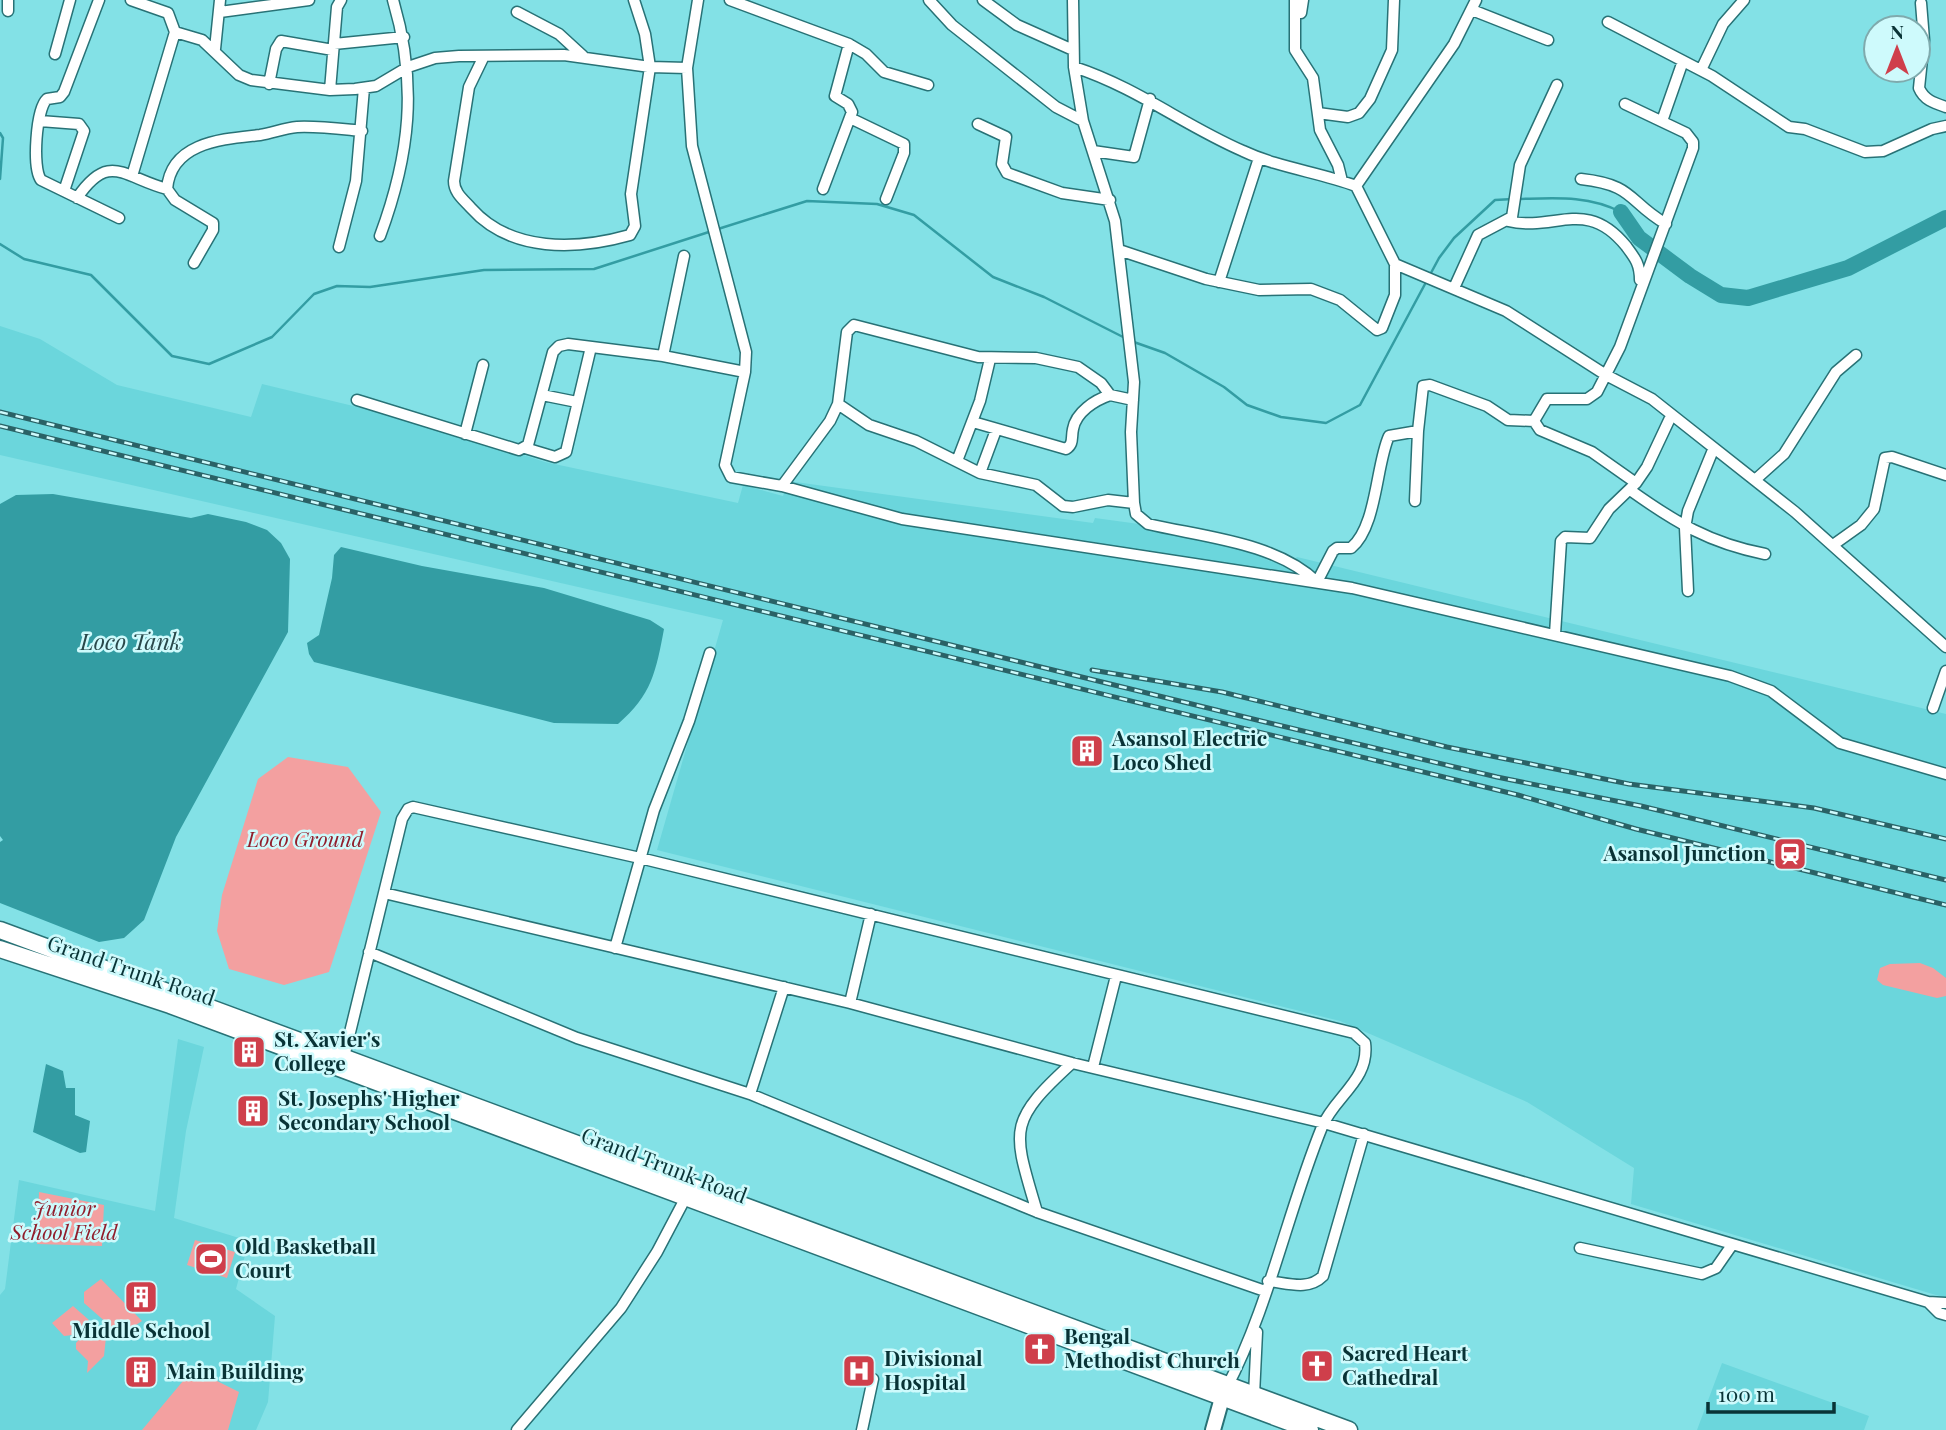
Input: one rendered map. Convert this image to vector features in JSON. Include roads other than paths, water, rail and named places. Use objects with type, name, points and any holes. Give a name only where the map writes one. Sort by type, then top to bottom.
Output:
[{"type":"main road","points":[[0,930],[343,1062],[1225,1392],[1254,1395],[1349,1430]]},
{"type":"main road","name":"Grand Trunk Road","points":[[0,949],[343,1062],[686,1197],[1225,1392],[1310,1430]]},
{"type":"street","points":[[55,54],[70,0]]},
{"type":"street","points":[[99,0],[64,92],[43,102],[37,174],[41,180],[119,218]]},
{"type":"street","points":[[128,0],[168,13],[175,32],[132,176]]},
{"type":"street","points":[[215,49],[220,0]]},
{"type":"street","points":[[220,12],[309,0]]},
{"type":"street","points":[[330,90],[337,7],[341,0]]},
{"type":"street","points":[[380,236],[398,186],[403,160],[408,68],[404,37],[393,0]]},
{"type":"street","points":[[484,56],[469,87],[463,112],[454,187],[480,218],[503,235],[553,244],[624,237],[634,231],[631,194],[650,67],[645,34],[634,0]]},
{"type":"street","points":[[698,0],[687,68],[692,146],[744,338],[745,372],[726,472],[731,477],[782,486],[849,507],[902,519],[1317,582],[1555,634],[1760,685],[1783,699],[1829,738],[1946,774]]},
{"type":"street","points":[[730,0],[849,44],[866,54],[884,72],[928,86]]},
{"type":"street","points":[[929,0],[952,25],[1056,107],[1083,121]]},
{"type":"street","points":[[983,0],[1017,25],[1073,50]]},
{"type":"street","points":[[1073,0],[1074,67],[1083,121],[1110,200],[1119,250],[1132,367],[1136,514],[1148,524],[1266,552],[1304,570],[1317,582]]},
{"type":"street","points":[[1295,0],[1295,50],[1313,78],[1324,143],[1338,164],[1342,181]]},
{"type":"street","points":[[1301,13],[1303,0]]},
{"type":"street","points":[[1318,113],[1348,117],[1359,113],[1370,99],[1392,50],[1394,0]]},
{"type":"street","points":[[1701,70],[1723,24],[1744,0]]},
{"type":"street","points":[[1921,3],[1924,40],[1919,88],[1922,96],[1946,107]]},
{"type":"street","points":[[1356,186],[1454,44],[1474,5],[1548,40]]},
{"type":"street","points":[[517,12],[559,34],[583,56]]},
{"type":"street","points":[[1608,22],[1701,70],[1789,127],[1805,129],[1865,152],[1883,152],[1932,129],[1946,126]]},
{"type":"street","points":[[175,32],[202,40],[215,49],[239,75],[270,84],[330,90],[376,86],[408,68],[435,58],[583,56],[650,67],[687,68]]},
{"type":"street","points":[[270,84],[276,49],[281,41],[333,47],[404,37]]},
{"type":"street","points":[[823,189],[850,118],[851,108],[835,96],[849,44]]},
{"type":"street","points":[[1662,121],[1683,61]]},
{"type":"street","points":[[1074,67],[1108,78],[1259,158],[1281,167],[1356,186],[1398,266],[1395,295],[1382,328],[1377,330],[1340,300],[1311,289],[1267,292],[1219,282],[1119,250]]},
{"type":"street","points":[[1510,219],[1516,180],[1528,145],[1557,85]]},
{"type":"street","points":[[339,247],[356,181],[364,88]]},
{"type":"street","points":[[1093,151],[1134,157],[1150,99]]},
{"type":"street","points":[[1534,421],[1547,399],[1593,397],[1606,375],[1620,347],[1641,285],[1667,224],[1693,142],[1686,133],[1625,104]]},
{"type":"street","points":[[850,118],[904,144],[904,153],[886,198]]},
{"type":"street","points":[[40,121],[79,124],[84,131],[64,191]]},
{"type":"street","points":[[978,124],[1006,137],[1002,164],[1007,173],[1062,193],[1110,200]]},
{"type":"street","points":[[167,189],[171,173],[183,158],[207,142],[298,127],[362,131]]},
{"type":"street","points":[[1219,282],[1259,158]]},
{"type":"street","points":[[77,198],[96,173],[115,171],[167,189],[175,200],[213,223],[213,230],[194,263]]},
{"type":"street","points":[[1581,179],[1623,188],[1650,214],[1667,224]]},
{"type":"street","points":[[1451,287],[1478,234],[1494,224],[1510,219],[1523,224],[1578,217],[1607,227],[1638,261],[1641,285]]},
{"type":"street","points":[[663,356],[684,257]]},
{"type":"street","points":[[1398,266],[1506,311],[1606,375],[1652,399],[1833,545],[1946,647]]},
{"type":"street","points":[[782,486],[830,421],[838,404],[847,332],[854,325],[990,359],[1036,358],[1078,367],[1095,378],[1110,395],[1133,400]]},
{"type":"street","points":[[525,448],[553,352],[559,346],[568,344],[663,356],[745,372]]},
{"type":"street","points":[[357,400],[501,447],[525,448],[561,456],[566,452],[591,347]]},
{"type":"street","points":[[1755,480],[1784,454],[1836,372],[1856,355]]},
{"type":"street","points":[[957,461],[973,422],[990,359]]},
{"type":"street","points":[[465,434],[483,365]]},
{"type":"street","points":[[1415,501],[1421,389],[1426,384],[1487,406],[1508,419],[1534,421]]},
{"type":"street","points":[[542,395],[578,402]]},
{"type":"street","points":[[973,422],[1066,450],[1072,444],[1073,429],[1081,413],[1110,395]]},
{"type":"street","points":[[838,404],[869,425],[916,441],[980,473],[1036,485],[1063,506],[1087,505],[1099,500],[1134,503]]},
{"type":"street","points":[[1555,634],[1561,541],[1565,537],[1590,538],[1609,509],[1633,486],[1652,458],[1671,416]]},
{"type":"street","points":[[1534,421],[1540,430],[1592,452],[1685,528],[1737,548],[1765,554]]},
{"type":"street","points":[[980,473],[996,430]]},
{"type":"street","points":[[1317,582],[1333,551],[1337,548],[1350,548],[1357,541],[1373,503],[1390,436],[1418,431]]},
{"type":"street","points":[[1688,591],[1685,528],[1691,497],[1713,450]]},
{"type":"street","points":[[1833,545],[1861,525],[1874,509],[1885,458],[1892,457],[1946,475]]},
{"type":"street","points":[[615,948],[639,858],[666,777],[689,721],[710,653]]},
{"type":"street","points":[[1933,708],[1946,671]]},
{"type":"street","points":[[343,1062],[404,813],[413,807],[871,914],[1361,1037],[1366,1052],[1362,1069],[1324,1123],[1267,1286],[1257,1325],[1225,1392],[1213,1430]]},
{"type":"street","points":[[384,893],[850,1003],[1072,1063],[1324,1123],[1928,1302],[1946,1303]]},
{"type":"street","points":[[850,1003],[871,914]]},
{"type":"street","points":[[369,952],[577,1038],[750,1094],[1037,1212],[1267,1286],[1306,1286],[1316,1283],[1324,1276],[1364,1134]]},
{"type":"street","points":[[1093,1067],[1116,976]]},
{"type":"street","points":[[750,1094],[784,987]]},
{"type":"street","points":[[1037,1212],[1019,1152],[1020,1131],[1036,1097],[1072,1063]]},
{"type":"street","points":[[517,1430],[621,1308],[657,1252],[686,1197]]},
{"type":"street","points":[[1580,1248],[1702,1274],[1716,1268],[1732,1245]]},
{"type":"street","points":[[1928,1302],[1939,1313],[1946,1315]]},
{"type":"street","points":[[1254,1395],[1257,1325]]},
{"type":"street","points":[[862,1430],[873,1379]]},
{"type":"water","name":"Loco Tank","points":[[53,494],[191,518],[208,514],[246,522],[267,530],[281,543],[290,559],[288,632],[176,837],[144,920],[124,938],[99,942],[0,903],[0,842],[3,840],[0,836],[0,504],[16,495]]},
{"type":"water","points":[[341,547],[422,566],[544,588],[650,620],[664,629],[651,681],[638,703],[618,724],[554,723],[314,662],[307,643],[319,635],[332,578],[334,555]]},
{"type":"water","points":[[46,1064],[63,1071],[66,1088],[75,1088],[75,1115],[90,1121],[86,1152],[80,1153],[33,1132]]},
{"type":"waterway","points":[[0,133],[3,138],[0,179]]},
{"type":"waterway","points":[[1131,341],[1165,353],[1224,387],[1247,405],[1281,417],[1326,423],[1360,405],[1439,258],[1454,238],[1495,200],[1513,199]]},
{"type":"waterway","points":[[1519,199],[1584,200],[1621,212]]},
{"type":"waterway","points":[[718,229],[807,201],[877,204],[914,215],[993,277],[1044,297],[1125,338]]},
{"type":"waterway","points":[[1621,212],[1639,238],[1690,276],[1721,295],[1748,298],[1848,268],[1946,218]]},
{"type":"waterway","points":[[0,244],[24,259],[91,275],[172,356],[209,364],[272,337],[314,294],[337,286],[370,287],[484,270],[594,269],[712,231]]},
{"type":"railway","points":[[0,412],[1257,720],[1497,777],[1641,806],[1946,880]]},
{"type":"railway","points":[[0,426],[1518,795],[1636,829],[1946,905]]},
{"type":"railway","points":[[1092,670],[1222,692],[1447,747],[1629,784],[1814,808],[1946,839]]},
{"type":"place","name":"Asansol Electric Loco Shed","points":[[1087,751]]},
{"type":"place","name":"Asansol Junction","points":[[1790,854]]},
{"type":"place","name":"St. Xavier's College","points":[[249,1052]]},
{"type":"place","name":"St. Josephs' Higher Secondary School","points":[[253,1111]]},
{"type":"place","name":"Old Basketball Court","points":[[211,1259]]},
{"type":"place","name":"Middle School","points":[[141,1297]]},
{"type":"place","name":"Bengal Methodist Church","points":[[1040,1349]]},
{"type":"place","name":"Sacred Heart Cathedral","points":[[1317,1366]]},
{"type":"place","name":"Divisional Hospital","points":[[859,1371]]},
{"type":"place","name":"Main Building","points":[[141,1372]]},
{"type":"park label","name":"Loco Ground","points":[[305,840]]},
{"type":"park label","name":"Junior School Field","points":[[64,1221]]}]
